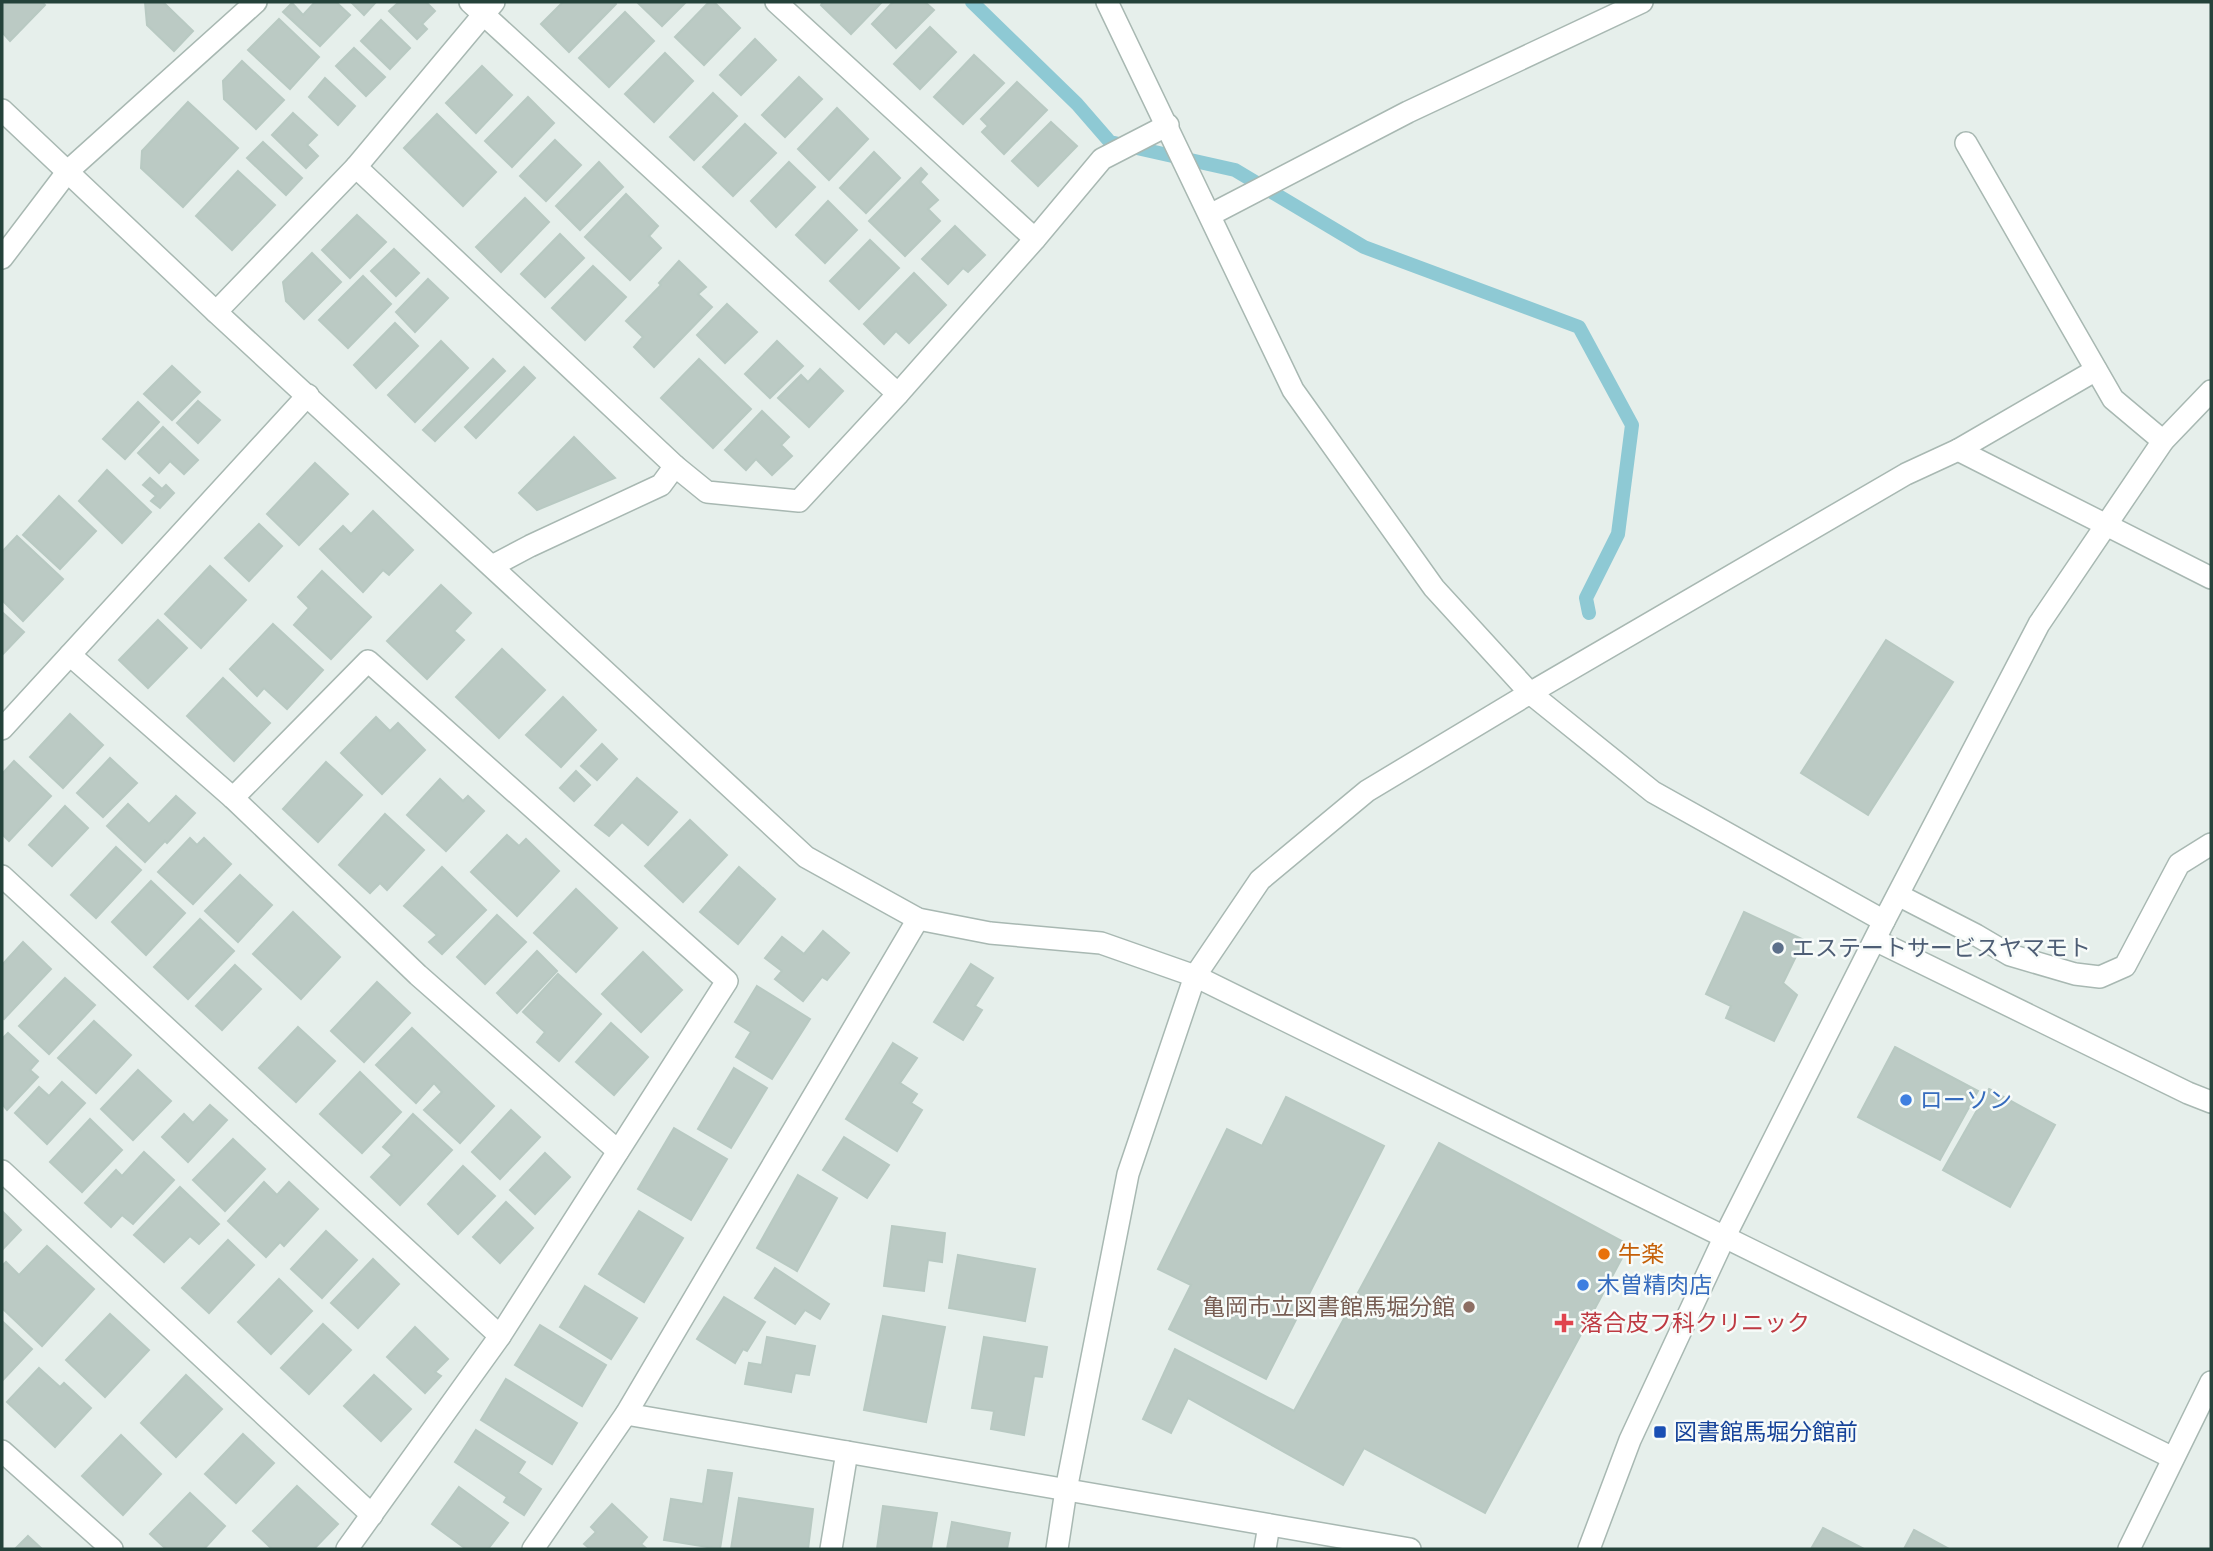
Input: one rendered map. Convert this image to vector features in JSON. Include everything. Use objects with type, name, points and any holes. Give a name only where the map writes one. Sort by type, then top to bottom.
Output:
[{"type":"street","points":[[2,258],[68,171],[256,2]]},
{"type":"street","points":[[776,2],[1035,239]]},
{"type":"street","points":[[1107,2],[1293,390],[1434,588],[1530,693],[1653,792],[1880,931],[2188,1093],[2211,1102]]},
{"type":"street","points":[[1210,215],[1408,112],[1642,2]]},
{"type":"street","points":[[216,312],[356,167],[483,6],[898,394]]},
{"type":"street","points":[[2,110],[216,312],[806,857],[918,919],[990,933],[1101,943],[1195,976],[2172,1458]]},
{"type":"street","points":[[356,167],[675,466],[708,492],[799,501],[898,394],[1102,159],[1168,125]]},
{"type":"street","points":[[1966,143],[2113,399],[2163,441]]},
{"type":"street","points":[[1056,1549],[1128,1174],[1195,976],[1260,880],[1367,791],[1906,474],[1958,450],[2096,370]]},
{"type":"street","points":[[1589,1549],[1630,1440],[1724,1238],[2039,624],[2163,441],[2211,391]]},
{"type":"street","points":[[2,729],[308,395]]},
{"type":"street","points":[[1958,450],[2211,578]]},
{"type":"street","points":[[492,566],[660,485],[675,466]]},
{"type":"street","points":[[70,655],[233,798],[418,975],[618,1151]]},
{"type":"street","points":[[233,798],[368,661],[727,981],[500,1336],[347,1549]]},
{"type":"street","points":[[1898,895],[2010,955],[2075,974],[2100,977],[2124,966],[2179,864],[2211,844]]},
{"type":"street","points":[[2,876],[500,1336]]},
{"type":"street","points":[[533,1549],[626,1414],[918,919]]},
{"type":"street","points":[[2,1171],[372,1515]]},
{"type":"street","points":[[2129,1549],[2211,1382]]},
{"type":"street","points":[[626,1414],[1410,1549]]},
{"type":"street","points":[[2,1451],[112,1549]]},
{"type":"street","points":[[831,1549],[847,1452]]},
{"type":"street","points":[[1265,1549],[1269,1525]]},
{"type":"building","points":[[2,2],[42,2],[45,5],[10,41],[2,32]]},
{"type":"building","points":[[145,2],[163,2],[193,31],[174,51],[147,25]]},
{"type":"building","points":[[315,2],[336,2],[350,15],[320,46],[283,12],[292,3],[303,15]]},
{"type":"building","points":[[351,2],[376,2],[364,15]]},
{"type":"building","points":[[399,2],[426,2],[435,11],[422,24],[427,29],[417,39],[389,11]]},
{"type":"building","points":[[563,2],[616,4],[569,52],[541,24]]},
{"type":"building","points":[[637,2],[686,2],[662,26]]},
{"type":"building","points":[[709,2],[714,2],[740,28],[704,65],[675,37]]},
{"type":"building","points":[[823,2],[882,2],[851,34],[821,5]]},
{"type":"building","points":[[893,2],[925,2],[934,10],[896,48],[872,24]]},
{"type":"building","points":[[625,12],[654,41],[609,87],[579,58]]},
{"type":"building","points":[[279,19],[319,57],[290,89],[248,50]]},
{"type":"building","points":[[381,20],[410,48],[390,69],[361,41]]},
{"type":"building","points":[[930,27],[956,52],[920,89],[894,64]]},
{"type":"building","points":[[755,39],[776,60],[741,95],[720,75]]},
{"type":"building","points":[[354,48],[385,77],[366,96],[336,66]]},
{"type":"building","points":[[665,53],[693,81],[654,122],[625,94]]},
{"type":"building","points":[[974,55],[1004,83],[963,124],[934,97]]},
{"type":"building","points":[[242,61],[284,100],[256,129],[224,99],[223,81]]},
{"type":"building","points":[[482,66],[512,95],[476,133],[446,103]]},
{"type":"building","points":[[799,77],[822,99],[785,137],[762,115]]},
{"type":"building","points":[[325,78],[355,106],[338,125],[309,97]]},
{"type":"building","points":[[1017,82],[1047,110],[1004,154],[982,132],[988,126],[981,119]]},
{"type":"building","points":[[713,93],[737,116],[694,160],[670,137]]},
{"type":"building","points":[[528,97],[554,123],[512,167],[485,141]]},
{"type":"building","points":[[188,102],[238,148],[183,207],[141,168],[142,151]]},
{"type":"building","points":[[837,108],[868,139],[829,180],[798,149]]},
{"type":"building","points":[[293,113],[317,135],[307,145],[318,156],[306,168],[272,135]]},
{"type":"building","points":[[437,114],[496,172],[463,206],[404,148]]},
{"type":"building","points":[[1051,122],[1077,146],[1038,186],[1012,161]]},
{"type":"building","points":[[745,124],[776,153],[733,196],[703,167]]},
{"type":"building","points":[[555,140],[581,165],[546,201],[520,176]]},
{"type":"building","points":[[263,142],[302,178],[286,195],[247,158]]},
{"type":"building","points":[[874,152],[900,178],[866,213],[840,188]]},
{"type":"building","points":[[599,162],[623,187],[580,230],[556,206]]},
{"type":"building","points":[[789,162],[815,187],[776,227],[751,201]]},
{"type":"building","points":[[921,168],[927,174],[920,182],[938,200],[928,209],[940,221],[905,256],[869,221]]},
{"type":"building","points":[[238,171],[275,205],[232,250],[196,216]]},
{"type":"building","points":[[626,194],[658,226],[649,236],[661,248],[630,280],[585,237]]},
{"type":"building","points":[[525,198],[549,222],[501,272],[476,247]]},
{"type":"building","points":[[828,201],[857,230],[825,263],[796,235]]},
{"type":"building","points":[[357,215],[386,242],[350,278],[322,250]]},
{"type":"building","points":[[955,226],[985,255],[968,272],[963,268],[948,284],[922,259]]},
{"type":"building","points":[[560,234],[584,258],[545,297],[521,274]]},
{"type":"building","points":[[870,240],[899,268],[859,309],[830,281]]},
{"type":"building","points":[[394,249],[419,273],[396,296],[371,271]]},
{"type":"building","points":[[312,253],[341,282],[304,319],[286,301],[283,282]]},
{"type":"building","points":[[679,261],[706,287],[698,294],[712,307],[654,367],[634,347],[643,337],[626,321],[661,285],[659,283]]},
{"type":"building","points":[[593,266],[626,297],[585,340],[552,308]]},
{"type":"building","points":[[914,273],[946,305],[909,343],[896,331],[884,344],[864,324]]},
{"type":"building","points":[[363,276],[391,304],[348,348],[319,320]]},
{"type":"building","points":[[428,279],[448,298],[415,332],[396,312]]},
{"type":"building","points":[[727,304],[757,332],[725,363],[697,335]]},
{"type":"building","points":[[395,323],[418,346],[376,388],[354,365]]},
{"type":"building","points":[[441,341],[468,368],[415,422],[388,395]]},
{"type":"building","points":[[777,341],[803,366],[770,398],[745,374]]},
{"type":"building","points":[[493,359],[505,371],[435,441],[423,430]]},
{"type":"building","points":[[699,359],[751,409],[713,448],[661,398]]},
{"type":"building","points":[[172,366],[200,392],[172,420],[144,394]]},
{"type":"building","points":[[524,367],[535,378],[476,438],[465,427]]},
{"type":"building","points":[[820,369],[843,391],[809,427],[778,398],[801,375],[808,382]]},
{"type":"building","points":[[198,401],[220,420],[198,443],[177,423]]},
{"type":"building","points":[[138,402],[159,422],[125,459],[103,439]]},
{"type":"building","points":[[762,411],[789,437],[781,445],[792,456],[772,475],[756,459],[746,470],[725,450]]},
{"type":"building","points":[[163,427],[198,460],[184,474],[170,461],[159,473],[138,453]]},
{"type":"building","points":[[574,437],[615,478],[537,510],[519,493]]},
{"type":"building","points":[[315,463],[348,494],[299,545],[267,514]]},
{"type":"building","points":[[107,470],[151,512],[122,543],[79,501]]},
{"type":"building","points":[[150,478],[162,489],[166,485],[174,493],[160,508],[151,501],[156,496],[143,485]]},
{"type":"building","points":[[59,496],[96,531],[60,569],[23,535]]},
{"type":"building","points":[[373,511],[413,550],[389,575],[383,570],[363,592],[320,549],[343,526],[351,534]]},
{"type":"building","points":[[259,524],[282,546],[249,581],[225,558]]},
{"type":"building","points":[[17,536],[63,579],[23,621],[2,600],[2,552]]},
{"type":"building","points":[[210,566],[246,600],[201,648],[165,614]]},
{"type":"building","points":[[322,571],[371,617],[331,659],[294,625],[309,608],[298,597]]},
{"type":"building","points":[[441,585],[471,613],[454,631],[464,640],[427,679],[387,641]]},
{"type":"building","points":[[2,612],[24,632],[2,655]]},
{"type":"building","points":[[158,620],[187,648],[148,688],[119,660]]},
{"type":"building","points":[[273,624],[323,670],[287,709],[264,688],[257,696],[230,669]]},
{"type":"building","points":[[1886,640],[1953,682],[1868,815],[1801,773]]},
{"type":"building","points":[[502,649],[545,690],[499,738],[456,697]]},
{"type":"building","points":[[223,678],[270,723],[234,761],[187,716]]},
{"type":"building","points":[[563,697],[596,730],[561,767],[526,735]]},
{"type":"building","points":[[70,714],[103,745],[63,788],[30,757]]},
{"type":"building","points":[[376,717],[390,731],[398,723],[425,750],[382,794],[341,753]]},
{"type":"building","points":[[602,744],[617,759],[597,780],[581,766]]},
{"type":"building","points":[[110,758],[137,783],[103,817],[77,793]]},
{"type":"building","points":[[14,761],[51,796],[9,841],[2,834],[2,774]]},
{"type":"building","points":[[326,762],[362,795],[318,842],[283,809]]},
{"type":"building","points":[[576,771],[590,785],[574,801],[560,788]]},
{"type":"building","points":[[637,778],[677,812],[648,845],[622,822],[609,836],[595,825]]},
{"type":"building","points":[[440,779],[463,801],[468,796],[484,811],[446,851],[407,815]]},
{"type":"building","points":[[176,796],[195,813],[145,862],[107,826],[128,804],[149,824]]},
{"type":"building","points":[[65,806],[88,828],[52,866],[29,845]]},
{"type":"building","points":[[385,814],[424,850],[387,890],[380,883],[370,893],[339,865]]},
{"type":"building","points":[[690,820],[727,855],[683,902],[645,866]]},
{"type":"building","points":[[507,835],[519,846],[526,839],[559,871],[517,916],[471,872]]},
{"type":"building","points":[[190,838],[197,845],[204,838],[231,864],[193,904],[158,872]]},
{"type":"building","points":[[116,847],[141,870],[96,918],[71,895]]},
{"type":"building","points":[[442,867],[486,910],[442,954],[429,942],[437,935],[404,906]]},
{"type":"building","points":[[739,867],[775,899],[738,944],[700,912]]},
{"type":"building","points":[[240,875],[272,905],[238,942],[205,911]]},
{"type":"building","points":[[151,881],[185,913],[146,955],[112,922]]},
{"type":"building","points":[[576,889],[617,928],[576,972],[534,933]]},
{"type":"building","points":[[293,912],[340,957],[301,999],[253,954]]},
{"type":"building","points":[[1744,912],[1804,940],[1783,983],[1797,995],[1774,1041],[1726,1018],[1731,1006],[1706,994]]},
{"type":"building","points":[[497,915],[526,942],[485,984],[457,957]]},
{"type":"building","points":[[200,919],[234,951],[188,999],[154,967]]},
{"type":"building","points":[[823,931],[849,953],[827,980],[822,977],[803,1001],[775,979],[782,971],[765,958],[782,937],[804,954]]},
{"type":"building","points":[[23,942],[51,969],[4,1019],[2,965]]},
{"type":"building","points":[[537,951],[557,971],[517,1013],[497,993]]},
{"type":"building","points":[[643,952],[682,990],[641,1032],[602,994]]},
{"type":"building","points":[[971,964],[993,978],[975,1006],[982,1010],[963,1040],[934,1022]]},
{"type":"building","points":[[235,965],[261,989],[222,1030],[196,1006]]},
{"type":"building","points":[[558,974],[601,1014],[559,1061],[537,1042],[545,1032],[523,1012]]},
{"type":"building","points":[[65,978],[95,1005],[49,1054],[19,1026]]},
{"type":"building","points":[[377,982],[410,1013],[364,1062],[331,1031]]},
{"type":"building","points":[[757,986],[810,1019],[772,1079],[736,1057],[751,1032],[735,1022]]},
{"type":"building","points":[[94,1021],[131,1055],[96,1093],[58,1058]]},
{"type":"building","points":[[611,1023],[648,1057],[614,1095],[576,1062]]},
{"type":"building","points":[[298,1027],[335,1061],[296,1102],[259,1068]]},
{"type":"building","points":[[412,1028],[494,1106],[460,1143],[424,1110],[442,1092],[434,1083],[416,1103],[376,1065]]},
{"type":"building","points":[[8,1033],[38,1061],[30,1070],[38,1077],[7,1110],[2,1104],[2,1039]]},
{"type":"building","points":[[893,1043],[917,1058],[900,1083],[917,1094],[911,1103],[922,1110],[897,1151],[846,1119]]},
{"type":"building","points":[[1895,1047],[1978,1091],[1940,1160],[1858,1117]]},
{"type":"building","points":[[734,1068],[767,1088],[731,1148],[698,1129]]},
{"type":"building","points":[[138,1070],[171,1101],[133,1140],[101,1109]]},
{"type":"building","points":[[360,1072],[401,1112],[362,1153],[320,1114]]},
{"type":"building","points":[[62,1082],[85,1103],[47,1144],[15,1113],[39,1087],[49,1096]]},
{"type":"building","points":[[1989,1089],[2055,1125],[2010,1207],[1943,1170]]},
{"type":"building","points":[[1286,1097],[1384,1146],[1266,1379],[1169,1329],[1191,1285],[1158,1269],[1227,1129],[1262,1146]]},
{"type":"building","points":[[210,1105],[227,1120],[188,1162],[162,1137],[184,1114],[193,1123]]},
{"type":"building","points":[[511,1110],[540,1137],[500,1179],[472,1152]]},
{"type":"building","points":[[413,1114],[452,1150],[400,1205],[371,1177],[392,1155],[383,1147]]},
{"type":"building","points":[[90,1119],[122,1150],[82,1192],[50,1162]]},
{"type":"building","points":[[674,1128],[727,1159],[691,1220],[638,1189]]},
{"type":"building","points":[[844,1137],[889,1165],[867,1198],[823,1170]]},
{"type":"building","points":[[233,1139],[265,1169],[225,1211],[193,1180]]},
{"type":"building","points":[[1439,1143],[1629,1245],[1485,1513],[1364,1448],[1343,1485],[1188,1398],[1171,1433],[1143,1419],[1175,1349],[1294,1411]]},
{"type":"building","points":[[144,1152],[174,1180],[133,1224],[122,1215],[111,1227],[85,1203],[116,1170],[122,1176]]},
{"type":"building","points":[[545,1153],[570,1177],[535,1214],[510,1190]]},
{"type":"building","points":[[463,1166],[495,1196],[458,1234],[428,1204]]},
{"type":"building","points":[[798,1175],[837,1198],[797,1271],[757,1248]]},
{"type":"building","points":[[264,1182],[277,1195],[289,1182],[318,1209],[284,1246],[280,1242],[266,1257],[228,1221]]},
{"type":"building","points":[[180,1187],[219,1224],[199,1244],[190,1236],[164,1262],[134,1235]]},
{"type":"building","points":[[506,1202],[533,1228],[500,1263],[473,1237]]},
{"type":"building","points":[[2,1211],[21,1230],[2,1250]]},
{"type":"building","points":[[639,1211],[683,1238],[644,1302],[599,1274]]},
{"type":"building","points":[[892,1226],[945,1233],[942,1262],[928,1260],[924,1291],[884,1286]]},
{"type":"building","points":[[326,1231],[357,1260],[322,1298],[291,1269]]},
{"type":"building","points":[[228,1240],[254,1265],[209,1313],[182,1288]]},
{"type":"building","points":[[47,1246],[94,1289],[42,1346],[2,1308],[2,1266],[6,1262],[19,1275]]},
{"type":"building","points":[[958,1255],[1035,1269],[1025,1321],[949,1308]]},
{"type":"building","points":[[373,1259],[399,1284],[358,1328],[331,1303]]},
{"type":"building","points":[[775,1268],[829,1304],[820,1319],[805,1310],[795,1324],[755,1298]]},
{"type":"building","points":[[279,1279],[312,1311],[271,1354],[238,1322]]},
{"type":"building","points":[[585,1286],[637,1318],[611,1359],[560,1327]]},
{"type":"building","points":[[724,1297],[765,1322],[747,1351],[743,1349],[735,1363],[697,1339]]},
{"type":"building","points":[[110,1314],[149,1350],[105,1397],[66,1360]]},
{"type":"building","points":[[883,1316],[945,1327],[926,1422],[864,1410]]},
{"type":"building","points":[[2,1321],[32,1349],[2,1381]]},
{"type":"building","points":[[323,1324],[351,1350],[309,1394],[281,1368]]},
{"type":"building","points":[[540,1325],[606,1365],[582,1406],[515,1365]]},
{"type":"building","points":[[415,1327],[448,1359],[435,1372],[441,1376],[425,1393],[387,1357]]},
{"type":"building","points":[[767,1337],[815,1346],[809,1375],[795,1373],[791,1392],[745,1384],[749,1363],[762,1365]]},
{"type":"building","points":[[984,1337],[1047,1347],[1042,1377],[1034,1376],[1024,1435],[991,1429],[994,1411],[972,1408]]},
{"type":"building","points":[[39,1368],[60,1387],[64,1383],[91,1408],[55,1447],[7,1402]]},
{"type":"building","points":[[186,1375],[222,1409],[176,1457],[141,1423]]},
{"type":"building","points":[[374,1375],[411,1409],[381,1441],[344,1406]]},
{"type":"building","points":[[506,1379],[577,1423],[552,1464],[481,1420]]},
{"type":"building","points":[[476,1430],[525,1462],[518,1473],[541,1489],[524,1515],[504,1502],[507,1497],[455,1462]]},
{"type":"building","points":[[243,1434],[274,1463],[236,1503],[205,1474]]},
{"type":"building","points":[[121,1435],[161,1474],[123,1515],[82,1476]]},
{"type":"building","points":[[708,1470],[732,1473],[720,1549],[664,1540],[671,1499],[703,1504]]},
{"type":"building","points":[[297,1486],[338,1524],[314,1549],[272,1549],[253,1531]]},
{"type":"building","points":[[459,1487],[508,1523],[488,1549],[466,1549],[432,1524]]},
{"type":"building","points":[[190,1493],[225,1526],[204,1549],[166,1549],[150,1534]]},
{"type":"building","points":[[739,1498],[813,1509],[808,1549],[731,1549]]},
{"type":"building","points":[[612,1504],[647,1537],[641,1544],[647,1549],[590,1549],[584,1544],[596,1532],[591,1527]]},
{"type":"building","points":[[883,1506],[937,1513],[931,1549],[877,1549]]},
{"type":"building","points":[[952,1522],[1010,1533],[1007,1549],[947,1549]]},
{"type":"building","points":[[1823,1528],[1864,1549],[1811,1549]]},
{"type":"building","points":[[1914,1530],[1949,1549],[1904,1549]]},
{"type":"building","points":[[28,1536],[42,1549],[15,1549]]},
{"type":"waterway","points":[[972,2],[1077,104],[1110,142],[1235,170],[1364,247],[1579,327],[1632,425],[1618,534],[1586,598],[1589,613]]},
{"type":"place","name":"エステートサービスヤマモト","points":[[1778,948]]},
{"type":"place","name":"ローソン","points":[[1906,1100]]},
{"type":"place","name":"牛楽","points":[[1604,1254]]},
{"type":"place","name":"木曽精肉店","points":[[1583,1285]]},
{"type":"place","name":"亀岡市立図書館馬堀分館","points":[[1469,1307]]},
{"type":"place","name":"落合皮フ科クリニック","points":[[1564,1323]]},
{"type":"place","name":"図書館馬堀分館前","points":[[1660,1432]]}]
